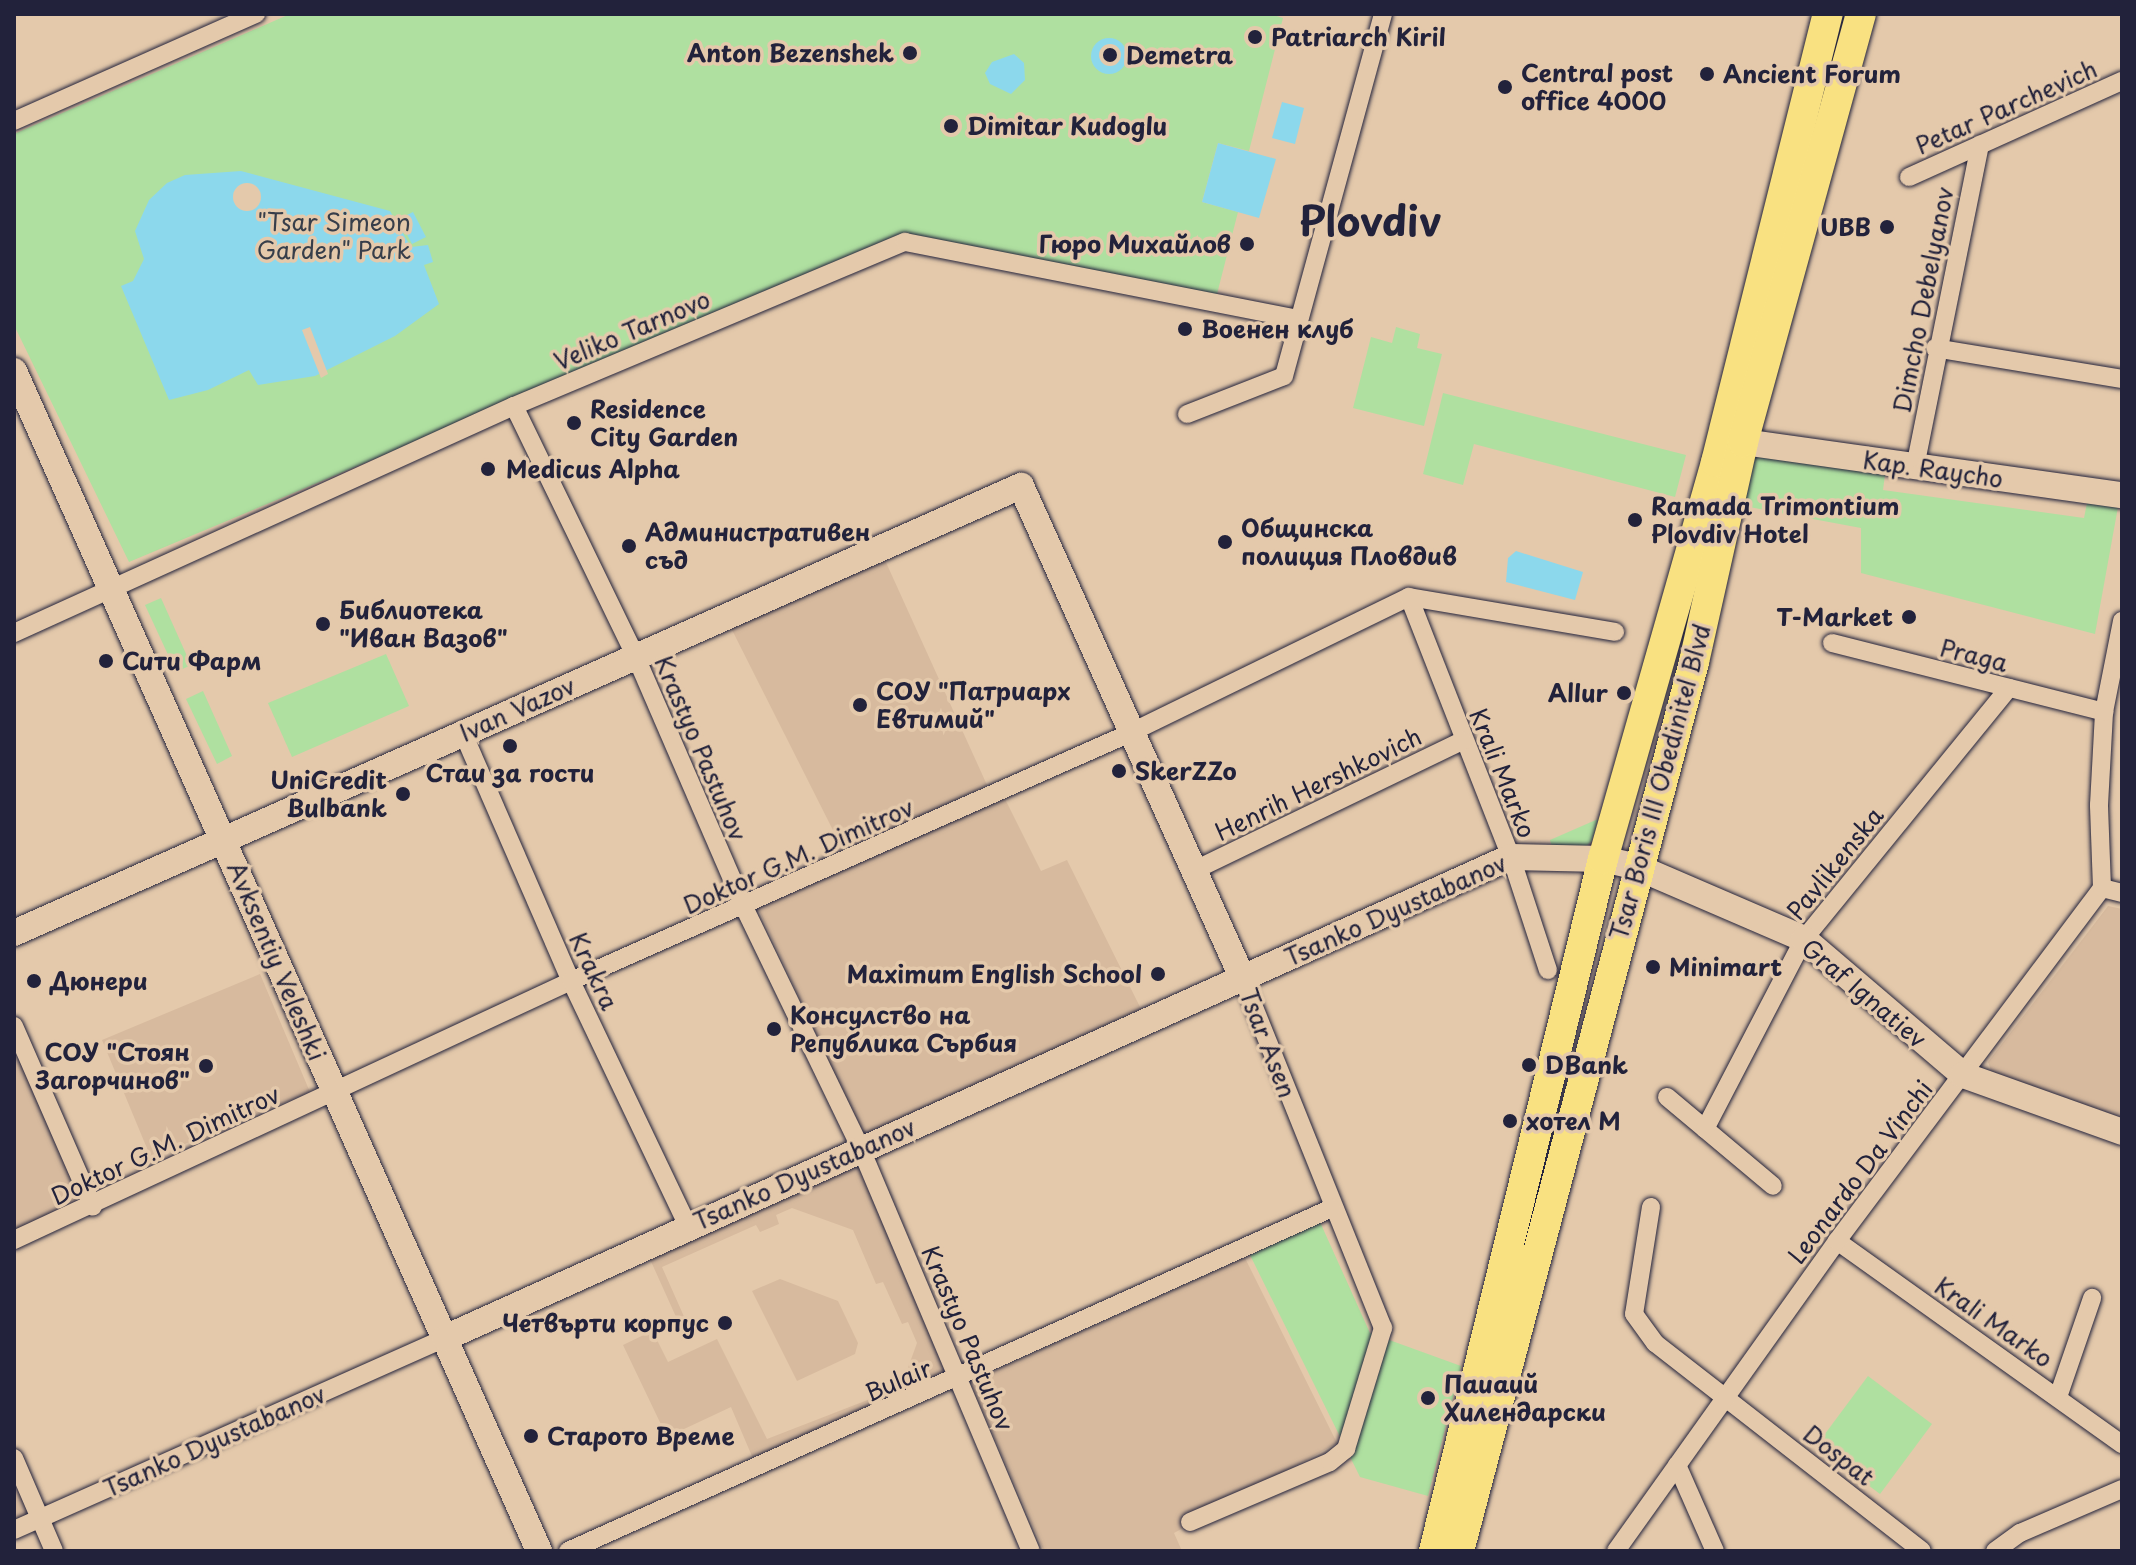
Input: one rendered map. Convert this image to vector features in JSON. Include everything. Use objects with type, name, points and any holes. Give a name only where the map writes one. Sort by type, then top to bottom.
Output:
[{"type":"main road","name":"Tsar Boris III Obedinitel Blvd","points":[[1434,1551],[1603,859],[1704,508],[1828,14]]},
{"type":"main road","name":"Tsar Boris III Obedinitel Blvd","points":[[1459,1551],[1637,867],[1694,662],[1743,442],[1861,14]]},
{"type":"street","points":[[14,121],[256,14]]},
{"type":"street","points":[[1187,414],[1284,376],[1383,14]]},
{"type":"street","name":"Petar Parchevich","points":[[1909,177],[2122,81]]},
{"type":"street","name":"Dimcho Debelyanov","points":[[1915,467],[1935,348],[1980,144]]},
{"type":"street","name":"Veliko Tarnovo","points":[[14,633],[514,406],[905,242],[1299,319]]},
{"type":"street","points":[[1935,348],[2122,379]]},
{"type":"street","name":"Avksentiy Veleshki","points":[[14,371],[224,837],[334,1094],[539,1551]]},
{"type":"street","name":"Krastyo Pastuhov","points":[[514,406],[636,657],[744,907],[861,1149],[1031,1551]]},
{"type":"street","name":"Kap. Raycho","points":[[1743,442],[2122,495]]},
{"type":"street","name":"Ivan Vazov","points":[[14,933],[224,837],[1021,486]]},
{"type":"street","name":"Tsar Asen","points":[[1021,486],[1242,977],[1332,1208],[1383,1328],[1351,1441],[1330,1462],[1190,1522]]},
{"type":"street","points":[[1409,597],[1615,632]]},
{"type":"street","name":"Doktor G.M. Dimitrov","points":[[14,1240],[93,1207],[571,981],[744,907],[1130,733],[1409,597]]},
{"type":"street","name":"Krali Marko","points":[[1409,597],[1462,741],[1511,857],[1548,970]]},
{"type":"street","points":[[2122,621],[2104,712],[2102,888],[2122,893]]},
{"type":"street","name":"Praga","points":[[1832,643],[2104,712]]},
{"type":"street","name":"Pavlikenska","points":[[1705,1129],[1804,939],[2009,688]]},
{"type":"street","name":"Krakra","points":[[463,733],[571,981],[688,1226]]},
{"type":"street","name":"Henrih Hershkovich","points":[[1195,870],[1462,741]]},
{"type":"street","name":"Tsanko Dyustabanov","points":[[14,1530],[1511,857],[1603,859]]},
{"type":"street","name":"Graf Ignatiev","points":[[1603,859],[1637,867],[1804,939],[1963,1075],[2122,1132]]},
{"type":"street","name":"Leonardo Da Vinchi","points":[[1616,1551],[1837,1241],[2102,888]]},
{"type":"street","points":[[14,1026],[93,1207]]},
{"type":"street","points":[[1667,1097],[1773,1186]]},
{"type":"street","name":"Dospat","points":[[1651,1207],[1634,1314],[1655,1343],[1922,1551]]},
{"type":"street","name":"Bulair","points":[[568,1551],[960,1378],[1332,1208]]},
{"type":"street","name":"Krali Marko","points":[[1837,1241],[2122,1444]]},
{"type":"street","points":[[2058,1397],[2092,1298]]},
{"type":"street","points":[[14,1458],[54,1551]]},
{"type":"street","points":[[1677,1465],[1715,1551]]},
{"type":"street","points":[[1995,1551],[2020,1533],[2122,1489]]},
{"type":"shaded area","name":"СОУ \"Патриарх Евтимий\"","points":[[884,558],[987,785],[844,852],[729,624]]},
{"type":"shaded area","points":[[1004,797],[1041,871],[1067,860],[1141,1009],[863,1136],[758,908]]},
{"type":"shaded area","points":[[2108,906],[2122,909],[2122,1120],[1992,1073],[1988,1062]]},
{"type":"shaded area","name":"СОУ \"Стоян Загорчинов\"","points":[[260,974],[310,1092],[151,1158],[102,1040]]},
{"type":"shaded area","points":[[14,1026],[93,1207],[14,1240]]},
{"type":"shaded area","points":[[857,1159],[953,1376],[754,1461],[731,1407],[667,1437],[623,1345],[677,1319],[649,1257]],"holes":[[[792,1208],[853,1230],[876,1284],[883,1282],[902,1324],[908,1322],[917,1343],[901,1387],[767,1439],[717,1339],[668,1362],[655,1336],[686,1321],[662,1267],[756,1225],[760,1232],[779,1224],[776,1215]]]},
{"type":"shaded area","points":[[1245,1258],[1337,1443],[1174,1533],[1182,1551],[1044,1551],[970,1382]]},
{"type":"shaded area","points":[[780,1279],[838,1301],[858,1343],[855,1354],[797,1381],[752,1291]]},
{"type":"shaded area","points":[[14,1458],[41,1518],[14,1530]]},
{"type":"green space","name":"\"Tsar Simeon Garden\" Park","points":[[290,14],[1270,14],[1283,18],[1249,151],[1218,143],[1202,202],[1238,212],[1216,298],[905,236],[129,562],[14,325],[14,134]]},
{"type":"green space","points":[[1396,327],[1420,334],[1417,348],[1442,354],[1424,426],[1353,408],[1371,337],[1392,343]]},
{"type":"green space","points":[[1443,393],[1686,455],[1675,497],[1474,444],[1463,485],[1423,474]]},
{"type":"green space","points":[[1755,455],[1885,475],[1883,490],[2084,518],[2087,503],[2118,507],[2095,634],[1861,573],[1861,528],[1744,506]]},
{"type":"green space","points":[[161,598],[191,665],[176,672],[145,605]]},
{"type":"green space","points":[[386,654],[409,706],[292,757],[268,703]]},
{"type":"green space","points":[[203,691],[232,756],[217,764],[186,699]]},
{"type":"green space","points":[[1598,819],[1592,841],[1585,847],[1552,847],[1550,840]]},
{"type":"green space","points":[[1320,1222],[1370,1333],[1461,1366],[1428,1496],[1360,1477],[1250,1255]]},
{"type":"green space","points":[[1868,1376],[1932,1424],[1880,1494],[1816,1446]]},
{"type":"water","points":[[1109,38],[1122,43],[1127,56],[1122,69],[1109,74],[1096,69],[1091,56],[1096,43]]},
{"type":"water","points":[[1014,54],[1024,63],[1025,80],[1011,94],[990,84],[985,73],[992,62]]},
{"type":"water","points":[[1282,102],[1304,108],[1295,144],[1272,138]]},
{"type":"water","points":[[1218,143],[1276,159],[1259,218],[1202,202]]},
{"type":"water","points":[[241,171],[390,211],[411,247],[428,245],[433,262],[424,265],[439,304],[395,336],[315,376],[258,385],[249,370],[208,390],[169,400],[121,286],[133,281],[144,259],[135,231],[149,200],[167,183],[185,175]]},
{"type":"water","points":[[413,212],[426,237],[412,244],[399,219]]},
{"type":"water","points":[[1516,551],[1583,572],[1575,600],[1506,582],[1508,558]]},
{"type":"pier","points":[[247,183],[257,187],[261,197],[257,207],[247,211],[237,207],[233,197],[237,187]]},
{"type":"pier","points":[[310,327],[328,374],[321,378],[302,330]]},
{"type":"place","name":"Patriarch Kiril","points":[[1255,37]]},
{"type":"place","name":"Anton Bezenshek","points":[[910,53]]},
{"type":"place","name":"Demetra","points":[[1110,55]]},
{"type":"place","name":"Ancient Forum","points":[[1707,74]]},
{"type":"place","name":"Central post office 4000","points":[[1505,87]]},
{"type":"place","name":"Dimitar Kudoglu","points":[[951,126]]},
{"type":"place","name":"UBB","points":[[1887,227]]},
{"type":"place","name":"Гюро Михайлов","points":[[1247,244]]},
{"type":"place","name":"Военен клуб","points":[[1185,329]]},
{"type":"place","name":"Residence City Garden","points":[[574,423]]},
{"type":"place","name":"Medicus Alpha","points":[[488,469]]},
{"type":"place","name":"Ramada Trimontium Plovdiv Hotel","points":[[1635,520]]},
{"type":"place","name":"Общинска полиция Пловдив","points":[[1225,542]]},
{"type":"place","name":"Административен съд","points":[[629,546]]},
{"type":"place","name":"T-Market","points":[[1909,617]]},
{"type":"place","name":"Библиотека \"Иван Вазов\"","points":[[323,624]]},
{"type":"place","name":"Сити Фарм","points":[[106,661]]},
{"type":"place","name":"Allur","points":[[1624,693]]},
{"type":"place","name":"СОУ \"Патриарх Евтимий\"","points":[[860,705]]},
{"type":"place","name":"Стаи за гости","points":[[510,746]]},
{"type":"place","name":"SkerZZo","points":[[1119,771]]},
{"type":"place","name":"UniCredit Bulbank","points":[[403,794]]},
{"type":"place","name":"Minimart","points":[[1653,967]]},
{"type":"place","name":"Maximum English School","points":[[1158,974]]},
{"type":"place","name":"Дюнери","points":[[34,981]]},
{"type":"place","name":"Консулство на Република Сърбия","points":[[774,1029]]},
{"type":"place","name":"DBank","points":[[1529,1065]]},
{"type":"place","name":"СОУ \"Стоян Загорчинов\"","points":[[206,1066]]},
{"type":"place","name":"хотел М","points":[[1510,1121]]},
{"type":"place","name":"Четвърти корпус","points":[[725,1323]]},
{"type":"place","name":"Паиаий Хилендарски","points":[[1428,1398]]},
{"type":"place","name":"Старото Време","points":[[531,1436]]},
{"type":"district","name":"Plovdiv","points":[[1370,220]]}]
